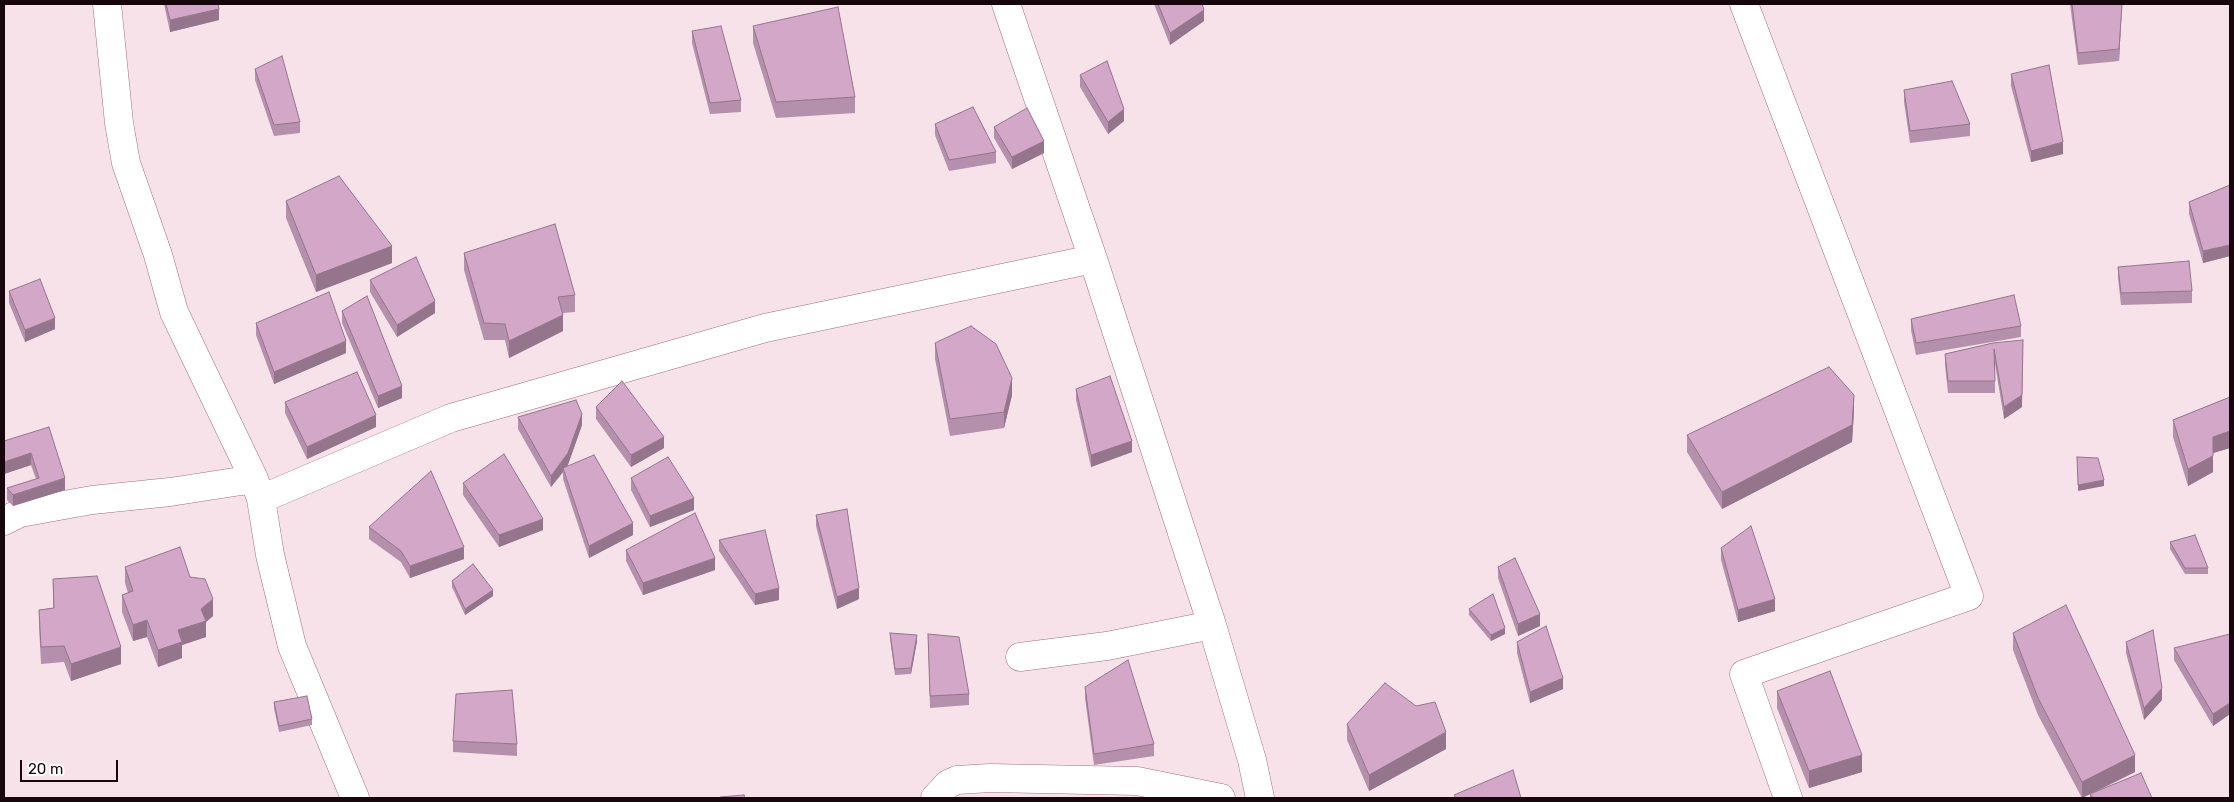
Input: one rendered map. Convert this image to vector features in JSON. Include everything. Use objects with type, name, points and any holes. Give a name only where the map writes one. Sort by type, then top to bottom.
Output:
[{"type":"street","points":[[106,4],[119,123],[126,163],[158,255],[174,312],[257,489],[270,555],[292,646],[355,798]]},
{"type":"street","points":[[1006,4],[1093,259],[1212,626],[1252,760],[1260,798]]},
{"type":"street","points":[[1744,4],[1969,596],[1744,674],[1788,798]]},
{"type":"street","points":[[4,521],[20,513],[92,500],[170,492],[257,489],[461,415],[765,328],[1093,259]]},
{"type":"street","points":[[1020,657],[1106,646],[1212,626]]},
{"type":"street","points":[[935,798],[948,784],[957,780],[990,778],[1137,781],[1221,798]]},
{"type":"building","points":[[166,4],[218,4],[219,9],[170,20]]},
{"type":"building","points":[[1158,4],[1202,4],[1204,10],[1170,33]]},
{"type":"building","points":[[2072,4],[2122,4],[2119,49],[2078,53]]},
{"type":"building","points":[[838,7],[855,97],[776,102],[753,26]]},
{"type":"building","points":[[721,26],[741,100],[710,103],[692,31]]},
{"type":"building","points":[[282,56],[300,122],[274,125],[255,69]]},
{"type":"building","points":[[1107,61],[1124,109],[1108,122],[1080,75]]},
{"type":"building","points":[[2049,65],[2063,142],[2031,151],[2011,74]]},
{"type":"building","points":[[1952,81],[1970,124],[1910,131],[1904,90]]},
{"type":"building","points":[[973,107],[996,152],[949,160],[935,124]]},
{"type":"building","points":[[1027,108],[1044,141],[1012,157],[994,127]]},
{"type":"building","points":[[339,176],[392,246],[316,275],[286,201]]},
{"type":"building","points":[[2230,185],[2230,245],[2203,251],[2189,202]]},
{"type":"building","points":[[555,224],[575,295],[558,297],[563,315],[509,341],[505,324],[484,323],[464,253]]},
{"type":"building","points":[[416,257],[435,301],[397,325],[370,280]]},
{"type":"building","points":[[2189,261],[2192,291],[2121,293],[2118,267]]},
{"type":"building","points":[[40,279],[55,318],[25,330],[9,291]]},
{"type":"building","points":[[329,292],[346,341],[274,372],[256,323]]},
{"type":"building","points":[[2014,295],[2021,326],[1916,343],[1911,319]]},
{"type":"building","points":[[367,296],[402,386],[378,396],[342,311]]},
{"type":"building","points":[[971,326],[996,344],[1012,378],[1004,412],[950,419],[935,343]]},
{"type":"building","points":[[2023,340],[2022,395],[2004,407],[1994,349],[1995,381],[1948,381],[1945,354],[1993,343]]},
{"type":"building","points":[[1829,367],[1854,395],[1852,425],[1722,492],[1687,435]]},
{"type":"building","points":[[357,372],[376,415],[307,447],[285,402]]},
{"type":"building","points":[[1110,376],[1132,441],[1091,455],[1076,389]]},
{"type":"building","points":[[622,381],[664,437],[631,455],[596,407]]},
{"type":"building","points":[[2230,397],[2230,431],[2213,437],[2213,456],[2188,469],[2173,420]]},
{"type":"building","points":[[576,400],[582,414],[568,453],[551,476],[518,417]]},
{"type":"building","points":[[49,427],[65,478],[13,495],[7,488],[39,478],[31,453],[4,462],[4,441]]},
{"type":"building","points":[[504,454],[543,519],[499,535],[463,483]]},
{"type":"building","points":[[594,455],[633,523],[589,546],[563,468]]},
{"type":"building","points":[[668,457],[694,498],[650,516],[631,478]]},
{"type":"building","points":[[2077,457],[2098,458],[2104,480],[2078,485]]},
{"type":"building","points":[[431,471],[464,547],[410,566],[401,551],[369,527]]},
{"type":"building","points":[[847,509],[859,588],[837,597],[816,515]]},
{"type":"building","points":[[695,513],[715,558],[643,583],[626,550]]},
{"type":"building","points":[[1751,526],[1775,599],[1738,610],[1721,548]]},
{"type":"building","points":[[765,530],[779,588],[755,594],[719,540]]},
{"type":"building","points":[[2195,535],[2208,568],[2185,568],[2170,542]]},
{"type":"building","points":[[180,547],[190,577],[205,579],[213,599],[201,609],[206,621],[178,630],[182,642],[158,650],[147,620],[133,625],[122,595],[133,591],[125,567]]},
{"type":"building","points":[[1515,558],[1540,614],[1518,624],[1498,567]]},
{"type":"building","points":[[473,564],[493,590],[465,609],[452,581]]},
{"type":"building","points":[[97,576],[121,647],[71,664],[64,646],[41,647],[39,610],[54,608],[53,579]]},
{"type":"building","points":[[1493,594],[1505,628],[1491,635],[1469,609]]},
{"type":"building","points":[[2066,605],[2135,755],[2082,782],[2038,698],[2013,633]]},
{"type":"building","points":[[1546,626],[1563,678],[1530,692],[1517,642]]},
{"type":"building","points":[[2153,630],[2162,688],[2144,708],[2126,642]]},
{"type":"building","points":[[890,633],[917,635],[911,668],[895,669]]},
{"type":"building","points":[[928,634],[959,637],[969,694],[930,696]]},
{"type":"building","points":[[2230,634],[2230,703],[2213,714],[2174,648]]},
{"type":"building","points":[[1128,660],[1154,744],[1094,754],[1085,687]]},
{"type":"building","points":[[1830,671],[1862,755],[1809,771],[1777,691]]},
{"type":"building","points":[[1385,683],[1416,706],[1435,702],[1446,732],[1369,775],[1347,724]]},
{"type":"building","points":[[512,690],[517,744],[453,741],[456,694]]},
{"type":"building","points":[[307,696],[312,719],[279,726],[274,702]]},
{"type":"building","points":[[1513,770],[1521,798],[1456,798],[1454,795]]},
{"type":"building","points":[[2141,773],[2152,798],[2093,798],[2090,794]]},
{"type":"building","points":[[744,795],[745,798],[720,798],[720,797]]}]
